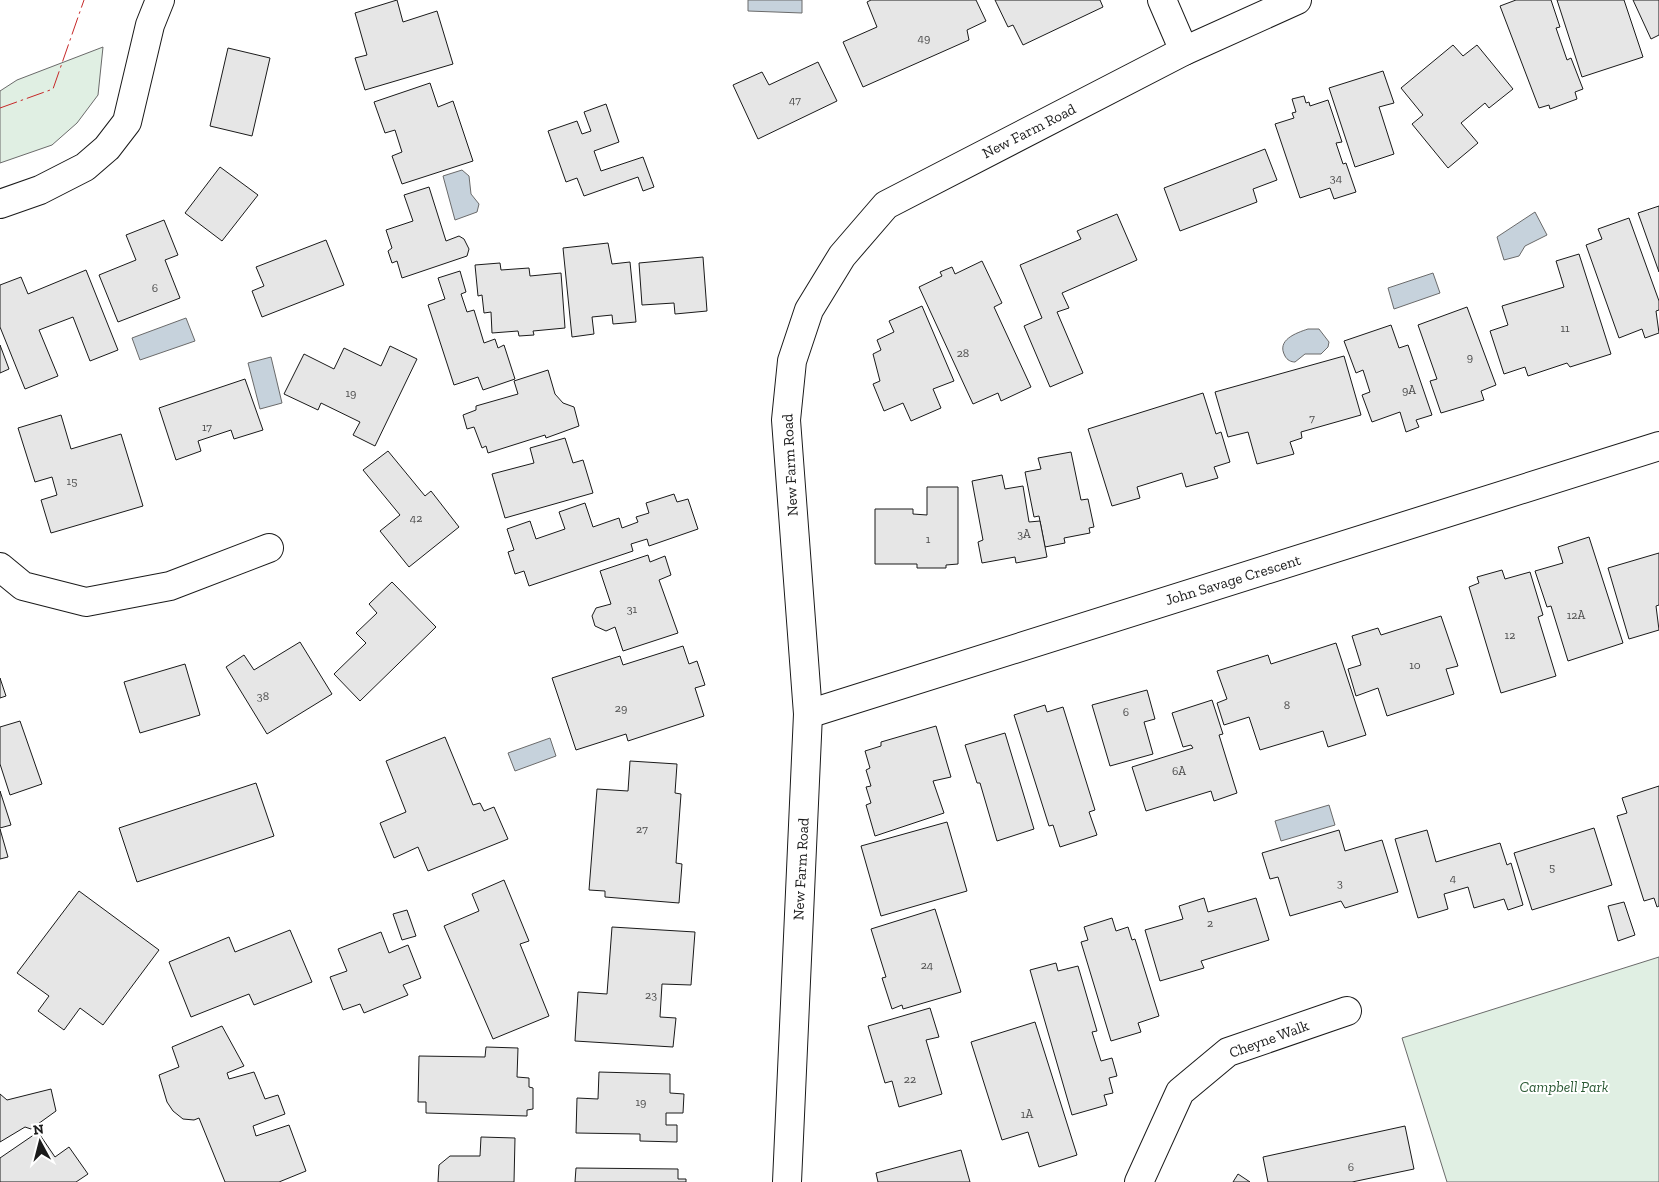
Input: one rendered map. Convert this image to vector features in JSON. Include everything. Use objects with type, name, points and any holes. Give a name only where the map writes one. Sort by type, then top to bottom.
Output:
[{"type":"street","points":[[0,204],[40,190],[84,167],[107,148],[127,122],[150,25],[160,0]]},
{"type":"street","points":[[1162,0],[1184,51]]},
{"type":"street","name":"New Farm Road","points":[[787,1182],[808,714],[786,420],[792,361],[809,310],[842,256],[886,205],[1184,51],[1297,0]]},
{"type":"street","name":"John Savage Crescent","points":[[808,714],[1659,446]]},
{"type":"street","points":[[0,567],[23,586],[86,602],[170,586],[269,548]]},
{"type":"street","name":"Cheyne Walk","points":[[1139,1182],[1180,1092],[1228,1052],[1347,1011]]},
{"type":"green space","points":[[103,47],[98,95],[77,123],[52,145],[0,163],[0,91],[17,80]]},
{"type":"green space","name":"Campbell Park","points":[[1659,957],[1659,1182],[1447,1182],[1402,1038]]},
{"type":"shaded area","points":[[748,0],[802,0],[802,13],[748,11]]},
{"type":"shaded area","points":[[462,170],[469,176],[471,194],[479,204],[477,212],[455,220],[443,176]]},
{"type":"shaded area","points":[[1535,212],[1547,235],[1525,246],[1519,256],[1504,260],[1497,237]]},
{"type":"shaded area","points":[[1433,273],[1440,293],[1394,309],[1388,288]]},
{"type":"shaded area","points":[[186,318],[195,341],[140,360],[132,338]]},
{"type":"shaded area","points":[[1308,329],[1319,329],[1329,342],[1328,347],[1321,354],[1305,354],[1295,362],[1289,361],[1283,350],[1285,341],[1293,335]]},
{"type":"shaded area","points":[[271,357],[282,403],[260,409],[248,363]]},
{"type":"shaded area","points":[[550,738],[556,756],[515,771],[508,753]]},
{"type":"shaded area","points":[[1329,805],[1335,825],[1281,841],[1275,821]]},
{"type":"building","points":[[397,0],[403,22],[437,11],[453,64],[365,90],[355,58],[367,55],[355,13]]},
{"type":"building","points":[[871,0],[976,0],[986,21],[967,30],[969,40],[863,87],[843,42],[877,27],[867,2]]},
{"type":"building","points":[[995,0],[1100,0],[1103,7],[1023,45],[1013,25],[1008,27]]},
{"type":"building","points":[[1516,0],[1551,0],[1560,27],[1556,28],[1567,60],[1571,58],[1583,89],[1575,92],[1577,99],[1550,109],[1549,105],[1539,108],[1500,6]]},
{"type":"building","points":[[1557,0],[1624,0],[1643,57],[1582,77]]},
{"type":"building","points":[[1633,0],[1659,0],[1659,35],[1651,39]]},
{"type":"building","points":[[1453,45],[1463,56],[1477,45],[1513,89],[1489,108],[1485,103],[1461,123],[1478,143],[1448,168],[1412,124],[1423,115],[1401,88]]},
{"type":"building","points":[[228,48],[270,58],[252,136],[210,126]]},
{"type":"building","points":[[818,62],[837,101],[758,139],[733,85],[762,72],[769,85]]},
{"type":"building","points":[[1383,71],[1394,103],[1379,107],[1394,154],[1355,167],[1329,88]]},
{"type":"building","points":[[430,83],[438,107],[453,101],[473,161],[402,184],[392,156],[402,152],[395,130],[385,133],[374,102]]},
{"type":"building","points":[[1304,96],[1306,103],[1309,102],[1310,106],[1328,100],[1342,142],[1336,143],[1343,164],[1346,163],[1356,192],[1334,199],[1330,188],[1300,198],[1275,124],[1294,118],[1292,113],[1296,112],[1292,99]]},
{"type":"building","points":[[606,104],[619,142],[594,151],[601,171],[643,157],[654,187],[643,191],[638,177],[584,196],[577,178],[566,182],[548,131],[577,121],[582,134],[591,131],[584,112]]},
{"type":"building","points":[[1265,149],[1277,180],[1253,189],[1257,202],[1180,231],[1164,188]]},
{"type":"building","points":[[220,167],[258,195],[222,241],[185,213]]},
{"type":"building","points":[[429,187],[446,241],[459,236],[464,239],[469,249],[467,256],[402,278],[397,261],[392,263],[388,251],[392,248],[386,230],[413,221],[404,195]]},
{"type":"building","points":[[1659,206],[1659,272],[1638,213]]},
{"type":"building","points":[[1117,214],[1137,260],[1062,293],[1069,308],[1057,312],[1083,373],[1050,387],[1024,326],[1042,318],[1020,265],[1081,239],[1077,231]]},
{"type":"building","points":[[1629,218],[1659,301],[1659,310],[1656,311],[1659,333],[1645,338],[1642,329],[1619,338],[1586,245],[1602,239],[1598,229]]},
{"type":"building","points":[[164,220],[178,255],[165,260],[180,298],[118,322],[99,275],[136,260],[126,235]]},
{"type":"building","points":[[326,240],[344,285],[262,317],[252,291],[264,286],[256,267]]},
{"type":"building","points":[[608,243],[612,264],[630,262],[636,322],[613,324],[612,315],[592,317],[594,334],[572,337],[563,248]]},
{"type":"building","points":[[1579,254],[1611,354],[1570,367],[1567,363],[1528,376],[1525,367],[1504,374],[1490,331],[1508,325],[1502,306],[1564,287],[1556,261]]},
{"type":"building","points":[[703,257],[707,311],[675,314],[674,303],[642,305],[639,263]]},
{"type":"building","points":[[982,261],[1002,303],[994,307],[1031,387],[1001,401],[998,393],[973,404],[919,287],[942,276],[940,272],[952,267],[955,274]]},
{"type":"building","points":[[500,263],[501,270],[529,268],[530,276],[561,273],[565,328],[533,331],[534,335],[519,336],[518,331],[492,333],[491,312],[484,313],[482,295],[478,296],[475,265]]},
{"type":"building","points":[[86,270],[118,350],[90,361],[73,317],[39,330],[58,376],[25,389],[0,327],[0,285],[21,277],[28,294]]},
{"type":"building","points":[[460,271],[466,292],[461,294],[467,312],[474,310],[484,343],[495,339],[498,348],[504,345],[515,379],[483,390],[478,377],[454,385],[428,305],[445,299],[438,278]]},
{"type":"building","points":[[922,306],[954,381],[933,389],[941,408],[911,421],[903,403],[884,411],[873,384],[880,381],[873,354],[881,350],[877,340],[894,332],[889,321]]},
{"type":"building","points":[[1467,307],[1496,385],[1481,391],[1484,400],[1441,413],[1430,381],[1437,379],[1418,325]]},
{"type":"building","points":[[1391,325],[1399,348],[1408,345],[1432,415],[1416,420],[1419,427],[1406,432],[1400,412],[1372,422],[1362,395],[1370,392],[1363,370],[1356,373],[1344,341]]},
{"type":"building","points":[[0,345],[9,369],[0,373]]},
{"type":"building","points":[[390,346],[417,359],[375,446],[353,435],[360,422],[321,403],[318,410],[284,394],[304,354],[334,369],[344,348],[381,366]]},
{"type":"building","points":[[1344,356],[1361,415],[1301,432],[1302,438],[1290,442],[1294,454],[1257,464],[1248,432],[1228,437],[1215,392]]},
{"type":"building","points":[[548,370],[555,394],[563,403],[574,407],[579,426],[546,438],[545,435],[488,453],[486,446],[482,448],[474,427],[467,429],[463,415],[476,410],[476,406],[518,394],[514,381]]},
{"type":"building","points":[[245,379],[263,430],[234,439],[231,430],[198,441],[201,451],[176,460],[159,408]]},
{"type":"building","points":[[1203,393],[1216,434],[1221,432],[1230,462],[1214,467],[1218,478],[1186,487],[1182,473],[1137,487],[1140,498],[1112,506],[1088,429]]},
{"type":"building","points":[[61,415],[71,449],[121,434],[143,506],[51,533],[41,500],[57,495],[52,477],[35,482],[18,428]]},
{"type":"building","points":[[565,438],[573,463],[583,460],[593,493],[505,518],[492,474],[534,463],[530,448]]},
{"type":"building","points":[[388,451],[425,496],[431,491],[459,527],[409,567],[380,531],[400,515],[363,470]]},
{"type":"building","points":[[1071,452],[1081,500],[1088,499],[1094,527],[1089,528],[1090,533],[1064,538],[1065,543],[1045,547],[1039,516],[1034,517],[1025,472],[1041,469],[1038,458]]},
{"type":"building","points":[[1002,475],[1005,489],[1023,486],[1029,522],[1040,521],[1047,557],[1016,563],[1015,557],[982,563],[978,542],[983,540],[972,481]]},
{"type":"building","points":[[927,487],[958,487],[958,564],[946,565],[946,568],[917,568],[917,564],[875,564],[875,509],[913,509],[913,514],[927,515]]},
{"type":"building","points":[[674,494],[677,502],[688,499],[698,529],[649,546],[647,539],[631,544],[633,551],[529,586],[524,571],[515,574],[508,552],[514,550],[507,529],[530,521],[536,539],[565,529],[559,512],[585,503],[593,527],[619,518],[622,528],[638,522],[636,517],[649,513],[646,503]]},
{"type":"building","points":[[1589,537],[1623,643],[1568,661],[1551,606],[1547,607],[1535,571],[1563,563],[1558,547]]},
{"type":"building","points":[[1659,553],[1659,605],[1656,606],[1659,630],[1629,639],[1608,568]]},
{"type":"building","points":[[648,555],[650,562],[665,556],[671,575],[659,580],[678,633],[623,651],[615,627],[606,631],[595,626],[592,616],[596,608],[611,604],[600,571]]},
{"type":"building","points":[[1502,570],[1505,579],[1530,572],[1543,615],[1538,617],[1556,676],[1501,693],[1469,587],[1479,583],[1477,577]]},
{"type":"building","points":[[392,582],[436,627],[360,701],[334,674],[366,643],[356,633],[377,613],[369,604]]},
{"type":"building","points":[[1441,616],[1458,666],[1446,669],[1454,694],[1387,716],[1378,688],[1356,696],[1348,669],[1361,665],[1352,636],[1378,628],[1381,635]]},
{"type":"building","points":[[300,642],[332,694],[267,734],[226,667],[244,655],[254,670]]},
{"type":"building","points":[[1336,643],[1366,735],[1328,747],[1323,731],[1260,750],[1249,717],[1224,725],[1217,703],[1227,699],[1217,671],[1268,655],[1271,664]]},
{"type":"building","points":[[683,646],[689,664],[697,661],[705,685],[695,688],[704,716],[628,741],[626,734],[576,750],[552,678],[620,656],[623,665]]},
{"type":"building","points":[[185,664],[200,715],[140,733],[124,682]]},
{"type":"building","points":[[0,678],[6,696],[0,698]]},
{"type":"building","points":[[1147,690],[1155,719],[1144,722],[1153,754],[1110,766],[1092,705]]},
{"type":"building","points":[[1212,700],[1223,734],[1219,735],[1237,793],[1214,801],[1211,791],[1146,811],[1132,767],[1193,748],[1191,745],[1183,747],[1172,713]]},
{"type":"building","points":[[1045,705],[1047,712],[1063,707],[1095,810],[1089,812],[1097,835],[1060,847],[1053,825],[1049,826],[1014,715]]},
{"type":"building","points":[[20,721],[42,784],[10,795],[0,764],[0,727]]},
{"type":"building","points":[[936,726],[951,777],[933,781],[944,813],[875,836],[866,805],[871,803],[866,787],[871,786],[866,770],[870,768],[865,751],[881,746],[881,742]]},
{"type":"building","points":[[1005,733],[1034,829],[997,841],[980,783],[977,783],[965,745]]},
{"type":"building","points":[[445,737],[473,805],[480,803],[484,811],[494,807],[508,839],[428,871],[418,847],[394,858],[380,823],[406,812],[386,761]]},
{"type":"building","points":[[630,761],[677,764],[675,793],[681,794],[676,863],[682,864],[679,903],[605,897],[605,891],[589,890],[597,789],[628,791]]},
{"type":"building","points":[[256,783],[274,836],[137,882],[119,828]]},
{"type":"building","points":[[1659,786],[1659,906],[1657,907],[1654,898],[1644,901],[1617,816],[1627,813],[1622,798]]},
{"type":"building","points":[[0,791],[11,825],[0,828]]},
{"type":"building","points":[[947,822],[967,891],[881,916],[861,846]]},
{"type":"building","points":[[1594,828],[1612,885],[1532,910],[1514,853]]},
{"type":"building","points":[[0,829],[8,857],[0,859]]},
{"type":"building","points":[[1339,830],[1345,851],[1382,840],[1398,892],[1345,908],[1341,901],[1290,916],[1278,877],[1270,879],[1262,853]]},
{"type":"building","points":[[1427,830],[1436,862],[1500,843],[1507,865],[1511,863],[1523,905],[1508,910],[1504,899],[1474,908],[1468,887],[1444,894],[1448,909],[1418,918],[1395,839]]},
{"type":"building","points":[[504,880],[529,941],[520,944],[549,1016],[493,1039],[444,926],[479,911],[472,894]]},
{"type":"building","points":[[79,891],[159,950],[103,1025],[80,1008],[64,1030],[38,1011],[49,996],[17,973]]},
{"type":"building","points":[[1204,898],[1208,912],[1256,898],[1269,940],[1201,961],[1204,968],[1160,981],[1145,930],[1183,919],[1179,906]]},
{"type":"building","points":[[1624,902],[1635,935],[1618,941],[1608,906]]},
{"type":"building","points":[[935,909],[961,992],[903,1009],[902,1005],[892,1009],[882,978],[886,977],[871,929]]},
{"type":"building","points":[[407,910],[416,936],[402,940],[393,914]]},
{"type":"building","points":[[1112,918],[1116,931],[1128,927],[1132,940],[1135,939],[1159,1016],[1138,1023],[1141,1032],[1111,1041],[1081,942],[1088,940],[1084,927]]},
{"type":"building","points":[[612,927],[695,932],[691,985],[662,984],[660,1017],[676,1018],[673,1047],[575,1041],[578,992],[607,994]]},
{"type":"building","points":[[290,930],[312,982],[254,1005],[249,994],[191,1017],[169,962],[229,937],[235,952]]},
{"type":"building","points":[[381,932],[389,953],[408,945],[421,978],[403,985],[408,995],[364,1013],[360,1004],[343,1010],[330,977],[347,971],[338,949]]},
{"type":"building","points":[[1056,963],[1058,971],[1078,966],[1097,1031],[1092,1032],[1101,1061],[1112,1058],[1117,1076],[1109,1078],[1113,1093],[1104,1095],[1107,1105],[1072,1115],[1030,970]]},
{"type":"building","points":[[930,1008],[939,1037],[926,1040],[942,1094],[899,1107],[892,1081],[885,1083],[868,1026]]},
{"type":"building","points":[[1035,1022],[1077,1155],[1039,1167],[1028,1132],[1002,1140],[971,1042]]},
{"type":"building","points":[[222,1026],[244,1066],[227,1073],[229,1079],[254,1072],[265,1099],[278,1095],[285,1114],[253,1126],[256,1136],[289,1125],[306,1171],[279,1182],[225,1182],[199,1118],[194,1120],[183,1119],[173,1111],[167,1102],[159,1075],[179,1067],[172,1047]]},
{"type":"building","points":[[486,1047],[518,1048],[517,1077],[529,1078],[529,1087],[533,1088],[533,1109],[527,1110],[527,1116],[426,1113],[426,1102],[418,1102],[419,1056],[485,1057]]},
{"type":"building","points":[[599,1072],[670,1074],[670,1093],[684,1094],[683,1113],[666,1113],[666,1125],[677,1125],[677,1142],[640,1141],[640,1134],[576,1133],[577,1098],[598,1099]]},
{"type":"building","points":[[51,1089],[56,1111],[31,1129],[25,1127],[0,1142],[0,1094],[7,1100]]},
{"type":"building","points":[[1405,1126],[1414,1169],[1352,1182],[1268,1182],[1263,1157]]},
{"type":"building","points":[[38,1132],[55,1157],[69,1147],[88,1174],[76,1182],[0,1182],[0,1158]]},
{"type":"building","points":[[481,1137],[515,1138],[514,1182],[438,1182],[439,1165],[450,1156],[480,1156]]},
{"type":"building","points":[[961,1150],[970,1182],[878,1182],[876,1173]]},
{"type":"building","points":[[576,1168],[678,1169],[678,1179],[686,1179],[686,1182],[575,1182]]},
{"type":"building","points":[[1238,1174],[1250,1182],[1233,1182]]},
{"type":"power","points":[[0,108],[53,89],[84,0]]}]
